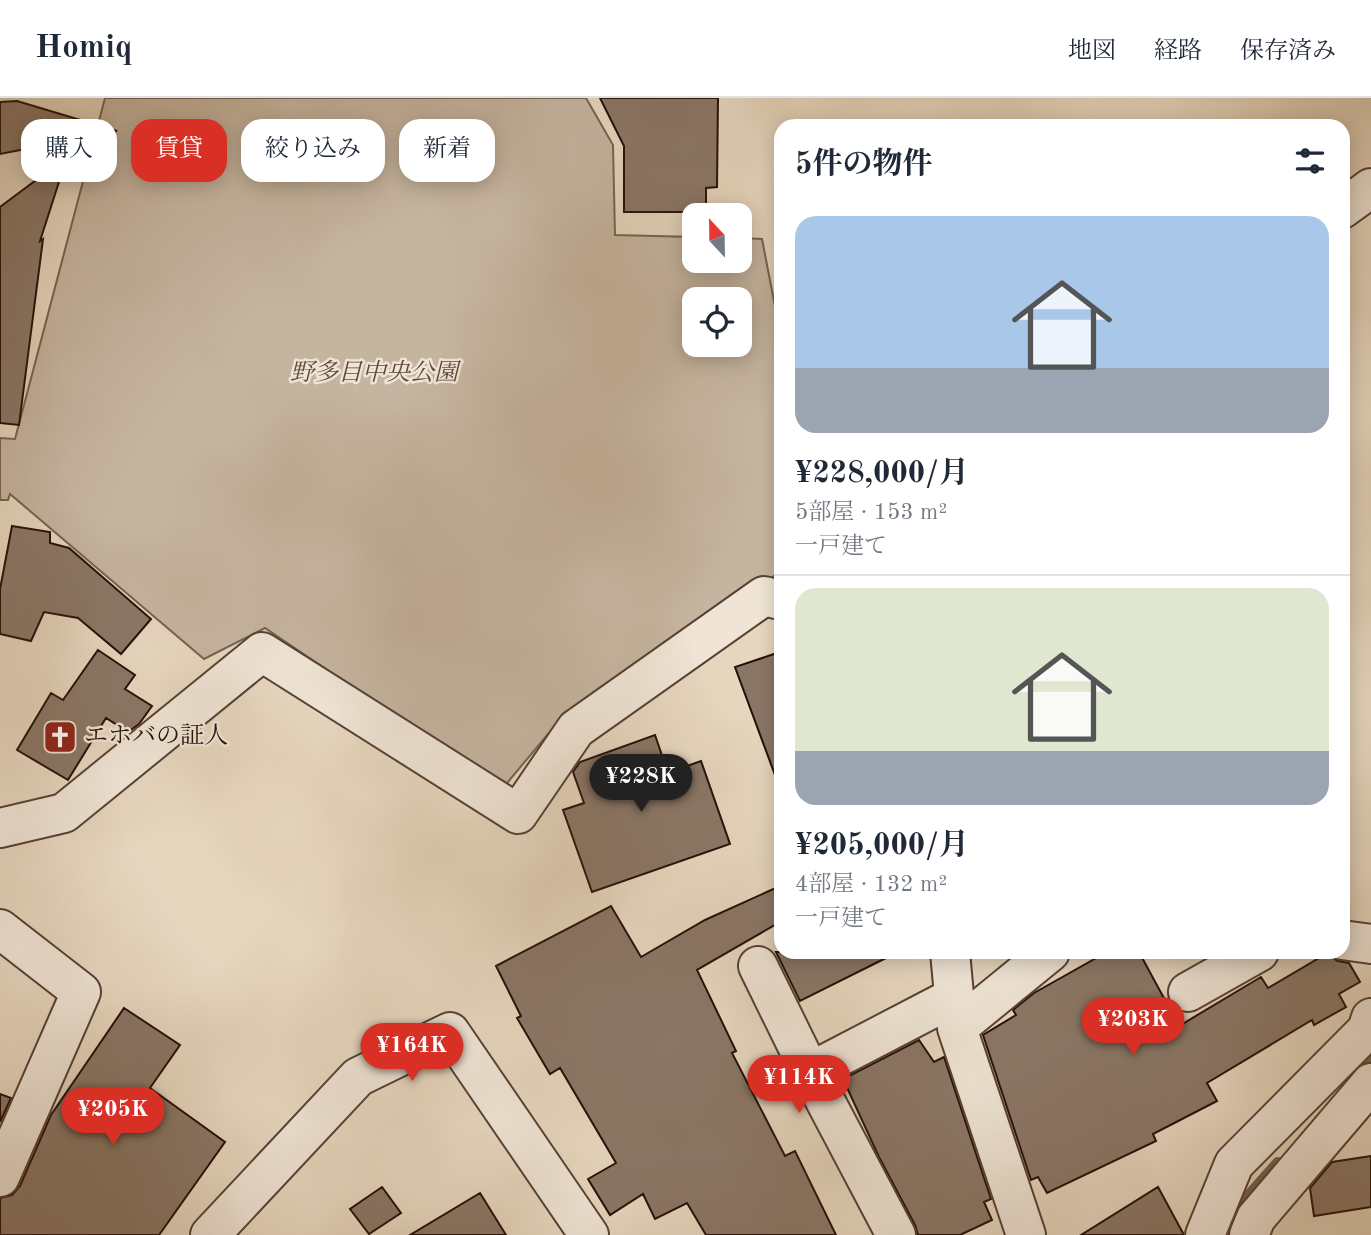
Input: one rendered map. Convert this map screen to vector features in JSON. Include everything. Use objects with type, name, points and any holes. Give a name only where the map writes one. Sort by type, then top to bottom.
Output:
[{"type":"street","points":[[1350,203],[1371,188]]},
{"type":"street","points":[[0,828],[64,813],[262,652],[518,814],[576,729],[764,596],[774,598]]},
{"type":"street","points":[[0,929],[81,992],[0,1177]]},
{"type":"street","points":[[1350,941],[1371,944]]},
{"type":"street","points":[[951,959],[955,1012],[1026,1235]]},
{"type":"street","points":[[810,1072],[955,1012],[1039,959]]},
{"type":"street","points":[[1188,992],[1247,959]]},
{"type":"street","points":[[758,966],[810,1072],[896,1235]]},
{"type":"street","points":[[1205,1235],[1234,1164],[1367,1030],[1371,1017]]},
{"type":"street","points":[[211,1235],[358,1077],[450,1032],[589,1235]]},
{"type":"street","points":[[1249,1235],[1256,1218],[1371,1083]]},
{"type":"green space","name":"野多目中央公園","points":[[105,98],[586,98],[613,145],[615,235],[682,237],[682,273],[752,273],[752,239],[762,239],[774,301],[774,576],[564,715],[502,789],[265,628],[204,659],[10,494],[8,500],[0,500],[0,438],[15,439],[83,182],[117,182],[117,119],[99,119]]},
{"type":"building","points":[[600,98],[718,98],[717,187],[706,188],[706,203],[682,203],[682,212],[624,212],[624,146]]},
{"type":"building","points":[[17,101],[77,119],[21,119],[21,150],[0,154],[0,102]]},
{"type":"building","points":[[34,182],[59,182],[40,241],[43,239],[19,425],[0,423],[0,207]]},
{"type":"building","points":[[12,526],[50,532],[50,543],[69,548],[151,619],[121,654],[78,618],[44,612],[31,641],[0,634],[0,589]]},
{"type":"building","points":[[98,650],[135,675],[125,689],[152,706],[139,724],[128,732],[106,718],[68,780],[17,750],[51,693],[63,700]]},
{"type":"building","points":[[774,654],[774,772],[735,667]]},
{"type":"building","points":[[655,735],[668,773],[701,761],[730,844],[592,892],[563,810],[584,803],[573,772],[580,762]]},
{"type":"building","points":[[774,889],[774,925],[697,970],[736,1051],[732,1053],[785,1156],[795,1151],[836,1235],[706,1235],[687,1203],[655,1219],[643,1194],[610,1215],[588,1179],[616,1163],[560,1068],[550,1074],[517,1018],[521,1016],[496,966],[611,906],[641,957],[705,920]]},
{"type":"building","points":[[779,959],[884,959],[800,1001]]},
{"type":"building","points":[[1095,959],[1143,959],[1179,1026],[1261,977],[1268,988],[1317,959],[1335,959],[1349,963],[1360,982],[1339,994],[1346,1007],[1314,1025],[1312,1020],[1207,1083],[1217,1101],[1153,1134],[1156,1141],[1047,1193],[1038,1177],[1031,1180],[983,1035],[1016,1015],[1013,1010],[1034,993]]},
{"type":"building","points":[[124,1008],[180,1045],[150,1088],[225,1142],[159,1235],[0,1235],[0,1198],[12,1195],[20,1186],[51,1115]]},
{"type":"building","points":[[919,1040],[934,1062],[944,1057],[991,1199],[984,1202],[992,1220],[960,1235],[918,1235],[843,1079]]},
{"type":"building","points":[[0,1094],[11,1098],[0,1122]]},
{"type":"building","points":[[1371,1156],[1371,1207],[1314,1216],[1310,1188],[1332,1162]]},
{"type":"building","points":[[382,1187],[401,1213],[369,1234],[350,1209]]},
{"type":"building","points":[[1158,1187],[1184,1235],[1081,1235]]},
{"type":"building","points":[[480,1193],[506,1235],[410,1235]]},
{"type":"waterway","points":[[1349,1080],[1371,1054]]},
{"type":"waterway","points":[[1228,1225],[1231,1216],[1278,1163]]},
{"type":"place","name":"エホバの証人","points":[[60,737]]}]
